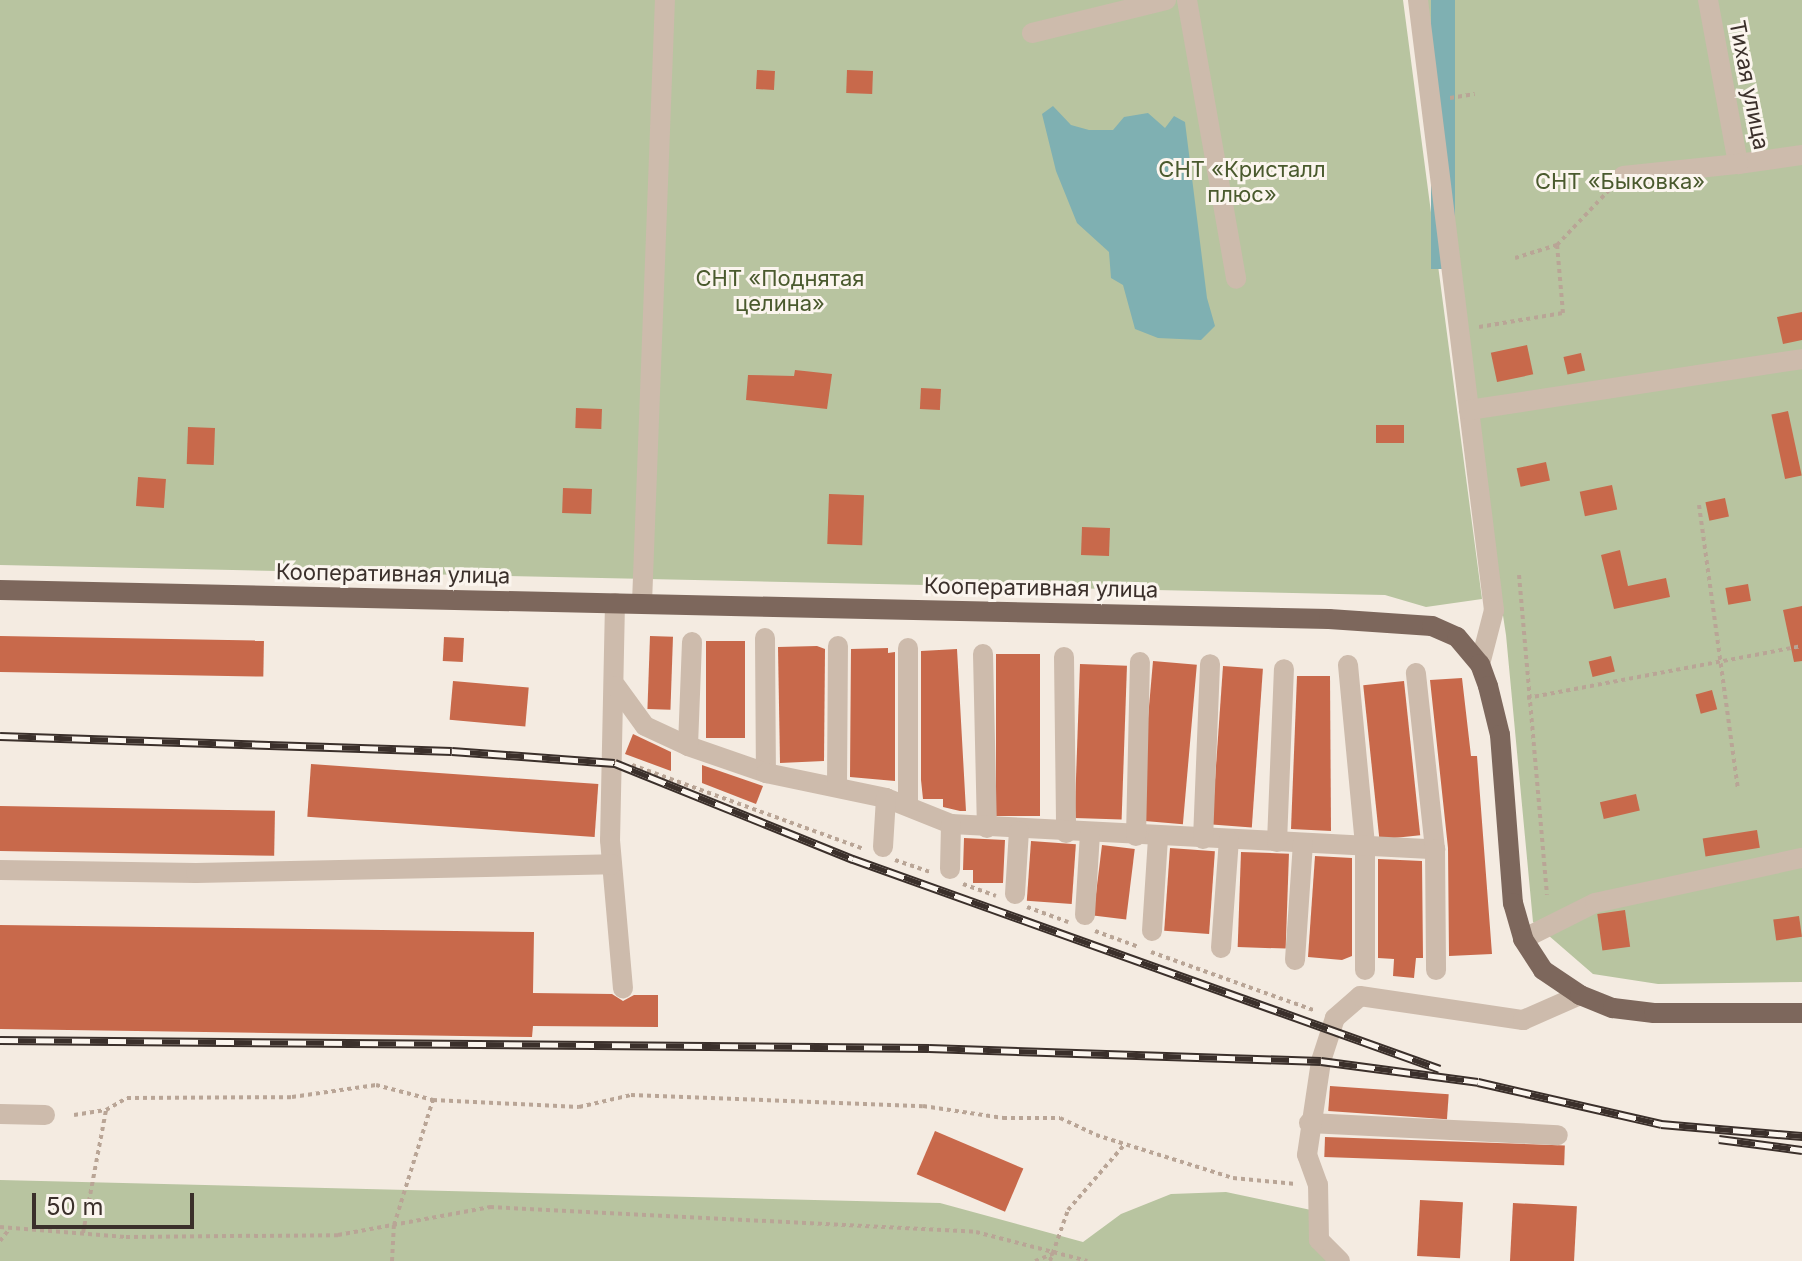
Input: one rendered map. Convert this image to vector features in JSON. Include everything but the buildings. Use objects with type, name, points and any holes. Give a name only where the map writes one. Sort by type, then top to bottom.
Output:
[{"type":"main road","name":"Кооперативная улица","points":[[0,590],[1405,622],[1457,637],[1480,664],[1500,735],[1513,903],[1523,939],[1543,970],[1580,995],[1613,1008],[1654,1013],[1802,1013]]},
{"type":"street","points":[[642,603],[665,0]]},
{"type":"street","points":[[1032,33],[1166,0]]},
{"type":"street","points":[[1187,0],[1236,279]]},
{"type":"street","points":[[1418,0],[1494,610],[1480,664]]},
{"type":"street","name":"Тихая улица","points":[[1708,0],[1738,164],[1802,155]]},
{"type":"street","points":[[1623,176],[1738,164]]},
{"type":"street","points":[[1469,410],[1802,359]]},
{"type":"street","points":[[615,603],[612,864],[623,988]]},
{"type":"street","points":[[765,638],[766,773]]},
{"type":"street","points":[[688,746],[692,642]]},
{"type":"street","points":[[837,785],[838,646]]},
{"type":"street","points":[[908,648],[908,806]]},
{"type":"street","points":[[983,654],[987,828]]},
{"type":"street","points":[[1064,657],[1066,833]]},
{"type":"street","points":[[1136,836],[1140,662]]},
{"type":"street","points":[[1203,839],[1210,664]]},
{"type":"street","points":[[1348,665],[1365,846],[1365,970]]},
{"type":"street","points":[[1277,842],[1284,669]]},
{"type":"street","points":[[1416,673],[1435,849],[1436,970]]},
{"type":"street","points":[[616,686],[645,726],[688,746],[766,773],[837,785],[886,798],[951,824],[1019,831],[1435,849]]},
{"type":"street","points":[[879,851],[886,798]]},
{"type":"street","points":[[951,824],[951,876]]},
{"type":"street","points":[[1013,899],[1019,831]]},
{"type":"street","points":[[1085,915],[1090,834]]},
{"type":"street","points":[[1152,931],[1158,837]]},
{"type":"street","points":[[1221,948],[1229,840]]},
{"type":"street","points":[[1295,960],[1303,843]]},
{"type":"street","points":[[1523,939],[1595,903],[1802,858]]},
{"type":"street","points":[[0,870],[196,873],[612,864]]},
{"type":"street","points":[[1340,1261],[1319,1240],[1318,1185],[1307,1155],[1309,1123],[1335,1018],[1360,996],[1523,1020],[1580,995]]},
{"type":"street","points":[[0,1114],[45,1115]]},
{"type":"street","points":[[1309,1123],[1558,1135]]},
{"type":"path","points":[[1441,100],[1475,94]]},
{"type":"path","points":[[1515,258],[1557,245],[1623,176]]},
{"type":"path","points":[[1459,330],[1563,313],[1557,245]]},
{"type":"path","points":[[1699,505],[1738,788]]},
{"type":"path","points":[[1519,575],[1527,698],[1547,895]]},
{"type":"path","points":[[1527,698],[1802,646]]},
{"type":"path","points":[[614,759],[951,876],[1335,1018]]},
{"type":"path","points":[[74,1115],[106,1110],[127,1098],[292,1097],[376,1085],[433,1100],[579,1107],[631,1095],[923,1106],[1003,1118],[1060,1118],[1125,1144],[1233,1178],[1318,1185]]},
{"type":"path","points":[[392,1261],[394,1225],[433,1100]]},
{"type":"path","points":[[83,1233],[106,1110]]},
{"type":"path","points":[[1050,1261],[1056,1252],[1068,1210],[1125,1144]]},
{"type":"path","points":[[0,1227],[83,1233],[338,1235],[490,1207],[976,1232],[1087,1261]]},
{"type":"path","points":[[0,1241],[10,1228]]},
{"type":"path","points":[[1035,1261],[1056,1252]]},
{"type":"green space","name":"СНТ «Поднятая целина»","points":[[0,0],[1403,0],[1482,599],[1426,607],[1385,595],[0,565]]},
{"type":"green space","name":"СНТ «Быковка»","points":[[1409,0],[1802,0],[1802,982],[1658,984],[1593,974],[1533,922],[1506,635]]},
{"type":"green space","points":[[0,1180],[940,1203],[1083,1242],[1121,1214],[1171,1194],[1226,1192],[1311,1210],[1328,1261],[0,1261]]},
{"type":"water","points":[[1431,0],[1455,0],[1455,269],[1431,269]]},
{"type":"water","points":[[1053,106],[1071,125],[1089,130],[1113,130],[1124,117],[1148,113],[1165,128],[1174,116],[1185,122],[1207,298],[1215,326],[1201,340],[1158,338],[1135,329],[1123,285],[1111,278],[1109,252],[1077,223],[1056,171],[1042,114]]},
{"type":"railway","points":[[0,736],[452,751],[615,763],[853,859],[1440,1069]]},
{"type":"railway","points":[[0,1040],[929,1048],[1321,1061],[1478,1082],[1661,1124],[1802,1136]]},
{"type":"railway","points":[[1719,1139],[1802,1150]]},
{"type":"park label","name":"СНТ «Кристалл плюс»","points":[[1242,182]]}]
